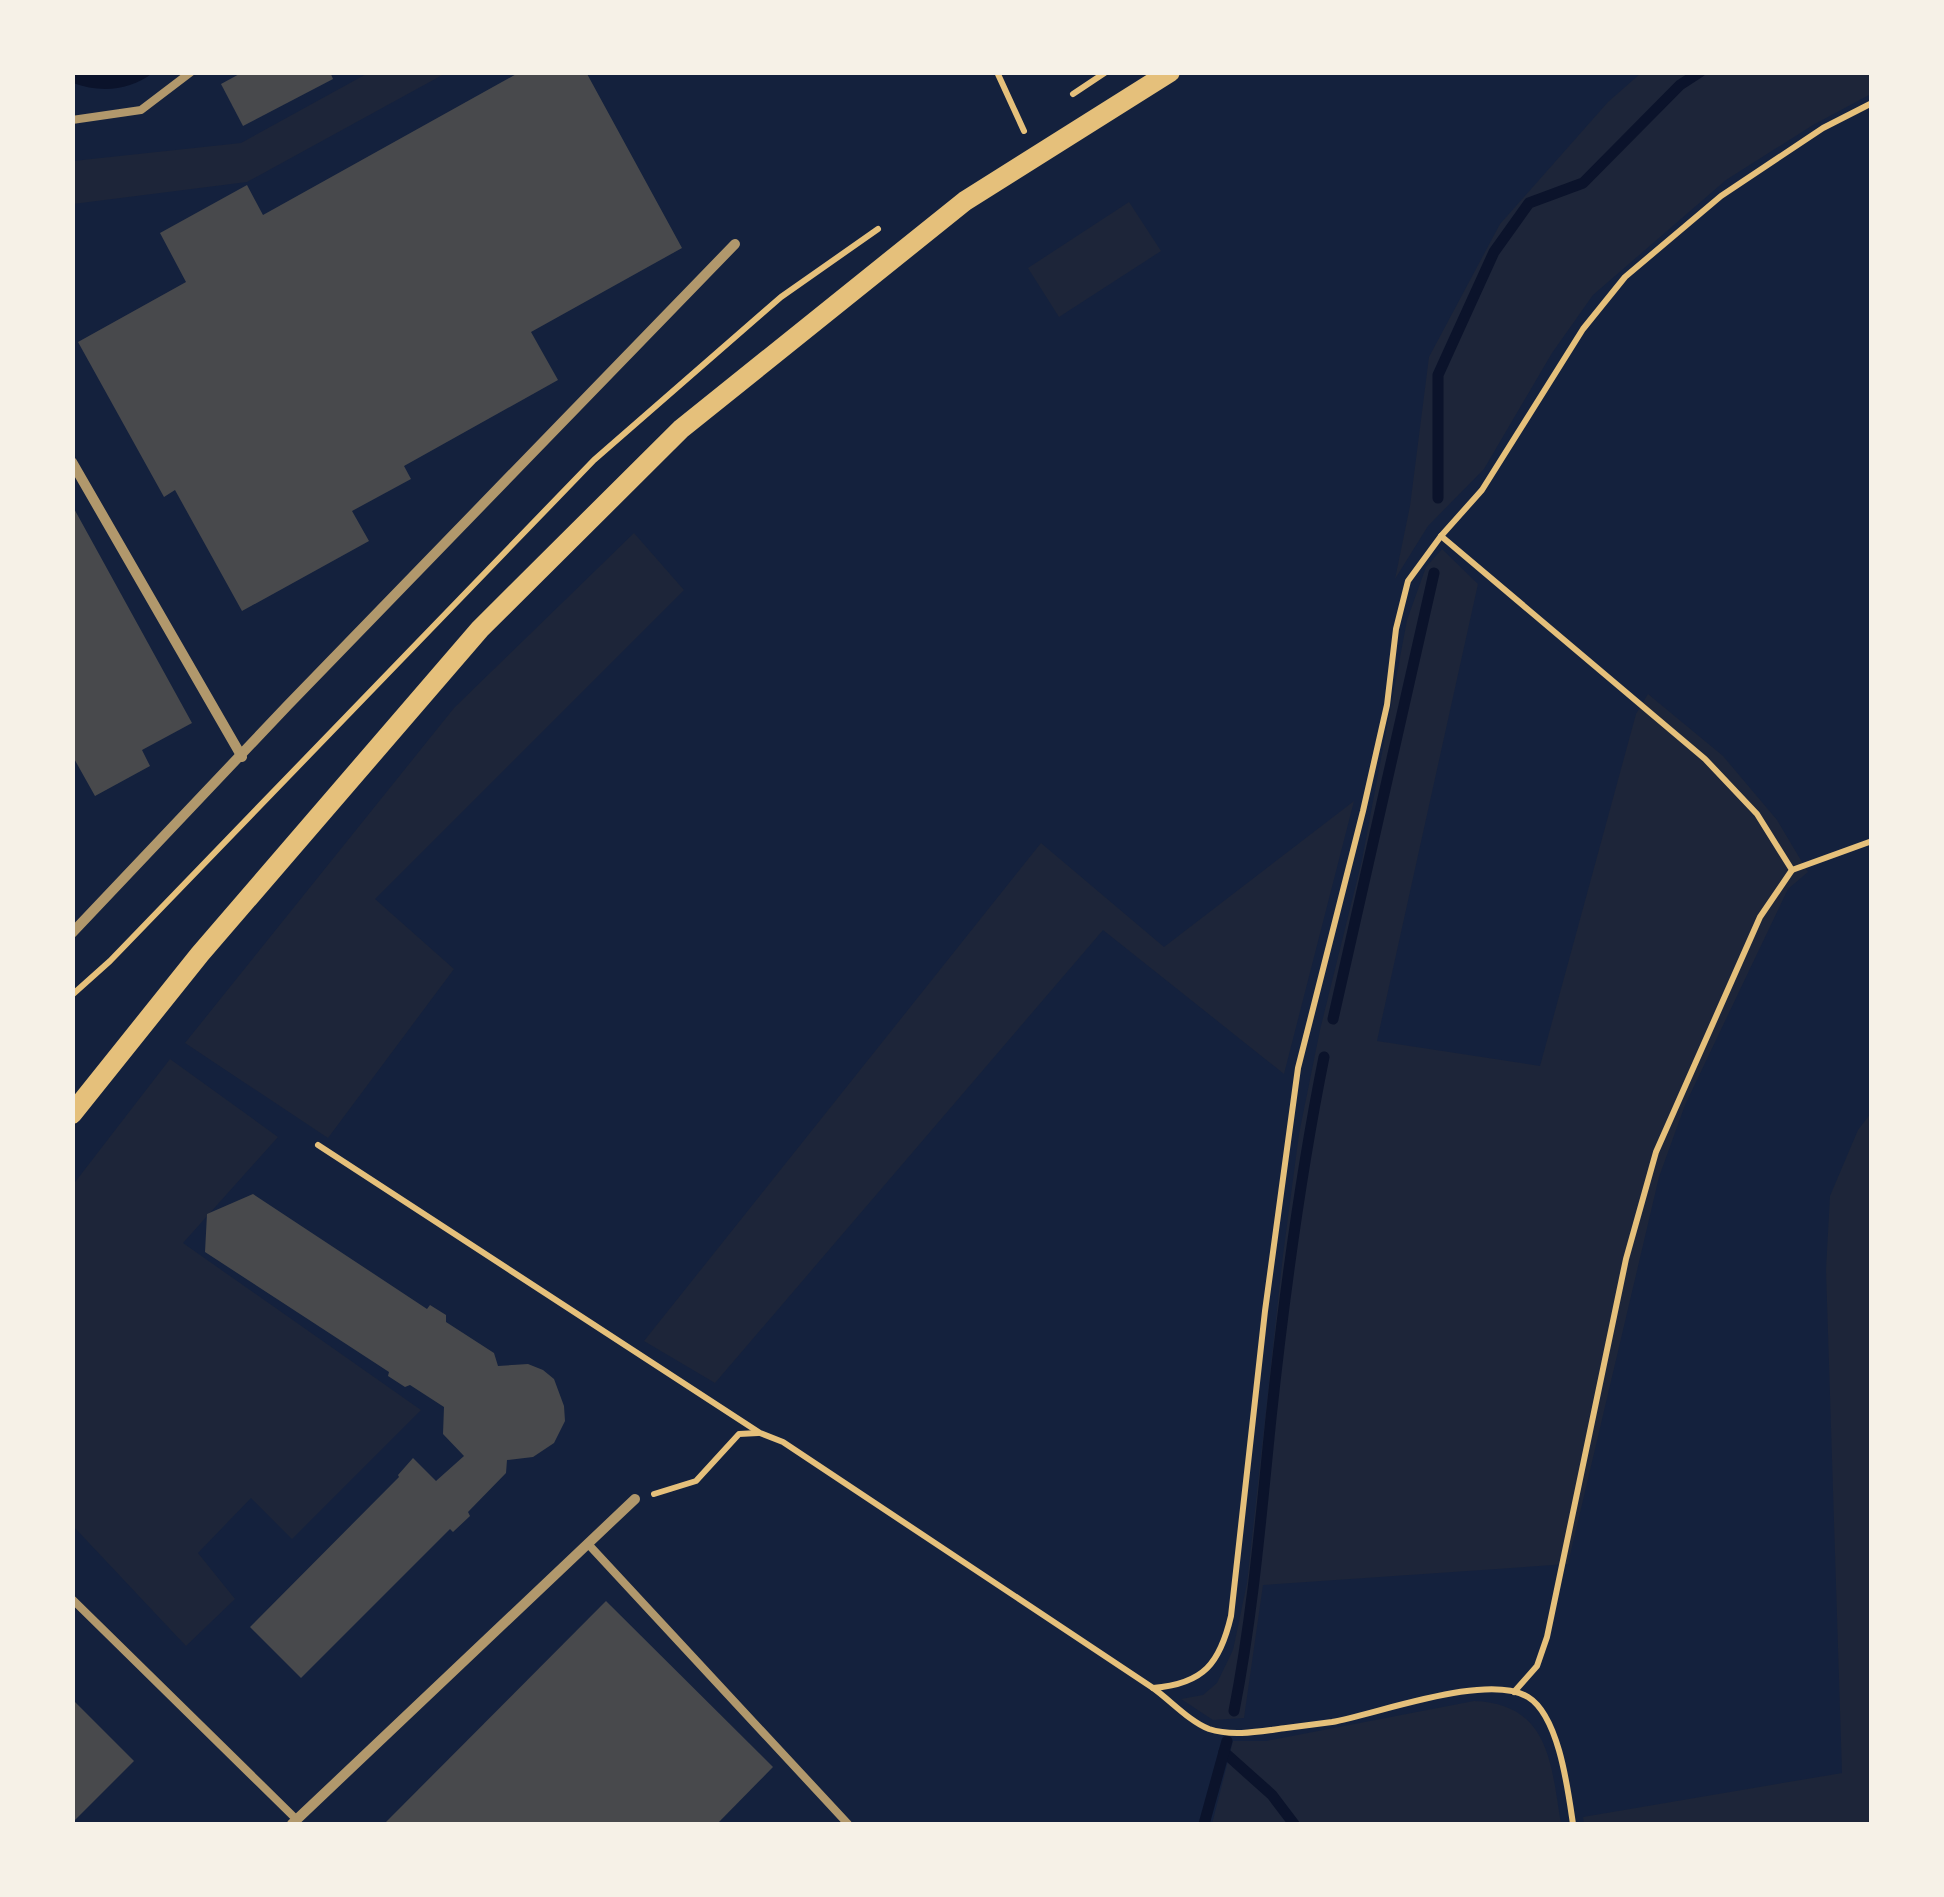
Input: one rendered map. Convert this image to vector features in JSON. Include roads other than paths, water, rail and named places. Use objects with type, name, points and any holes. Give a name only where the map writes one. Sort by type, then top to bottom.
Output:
[{"type":"main road","points":[[72,1114],[200,954],[480,629],[681,429],[964,200],[1170,72]]},
{"type":"street","points":[[72,933],[735,244]]},
{"type":"street","points":[[72,462],[242,757]]},
{"type":"street","points":[[295,1822],[635,1499]]},
{"type":"lane","points":[[72,120],[141,110],[191,72]]},
{"type":"lane","points":[[589,1545],[848,1824]]},
{"type":"lane","points":[[72,1599],[295,1822]]},
{"type":"waterway","points":[[1438,498],[1438,375],[1494,252],[1529,203],[1583,183],[1680,85],[1700,72]]},
{"type":"waterway","points":[[1333,1019],[1434,573]]},
{"type":"waterway","points":[[1234,1711],[1251,1602],[1293,1237],[1324,1057]]},
{"type":"waterway","points":[[1204,1824],[1227,1741]]},
{"type":"waterway","points":[[1224,1752],[1272,1795],[1294,1824]]}]
